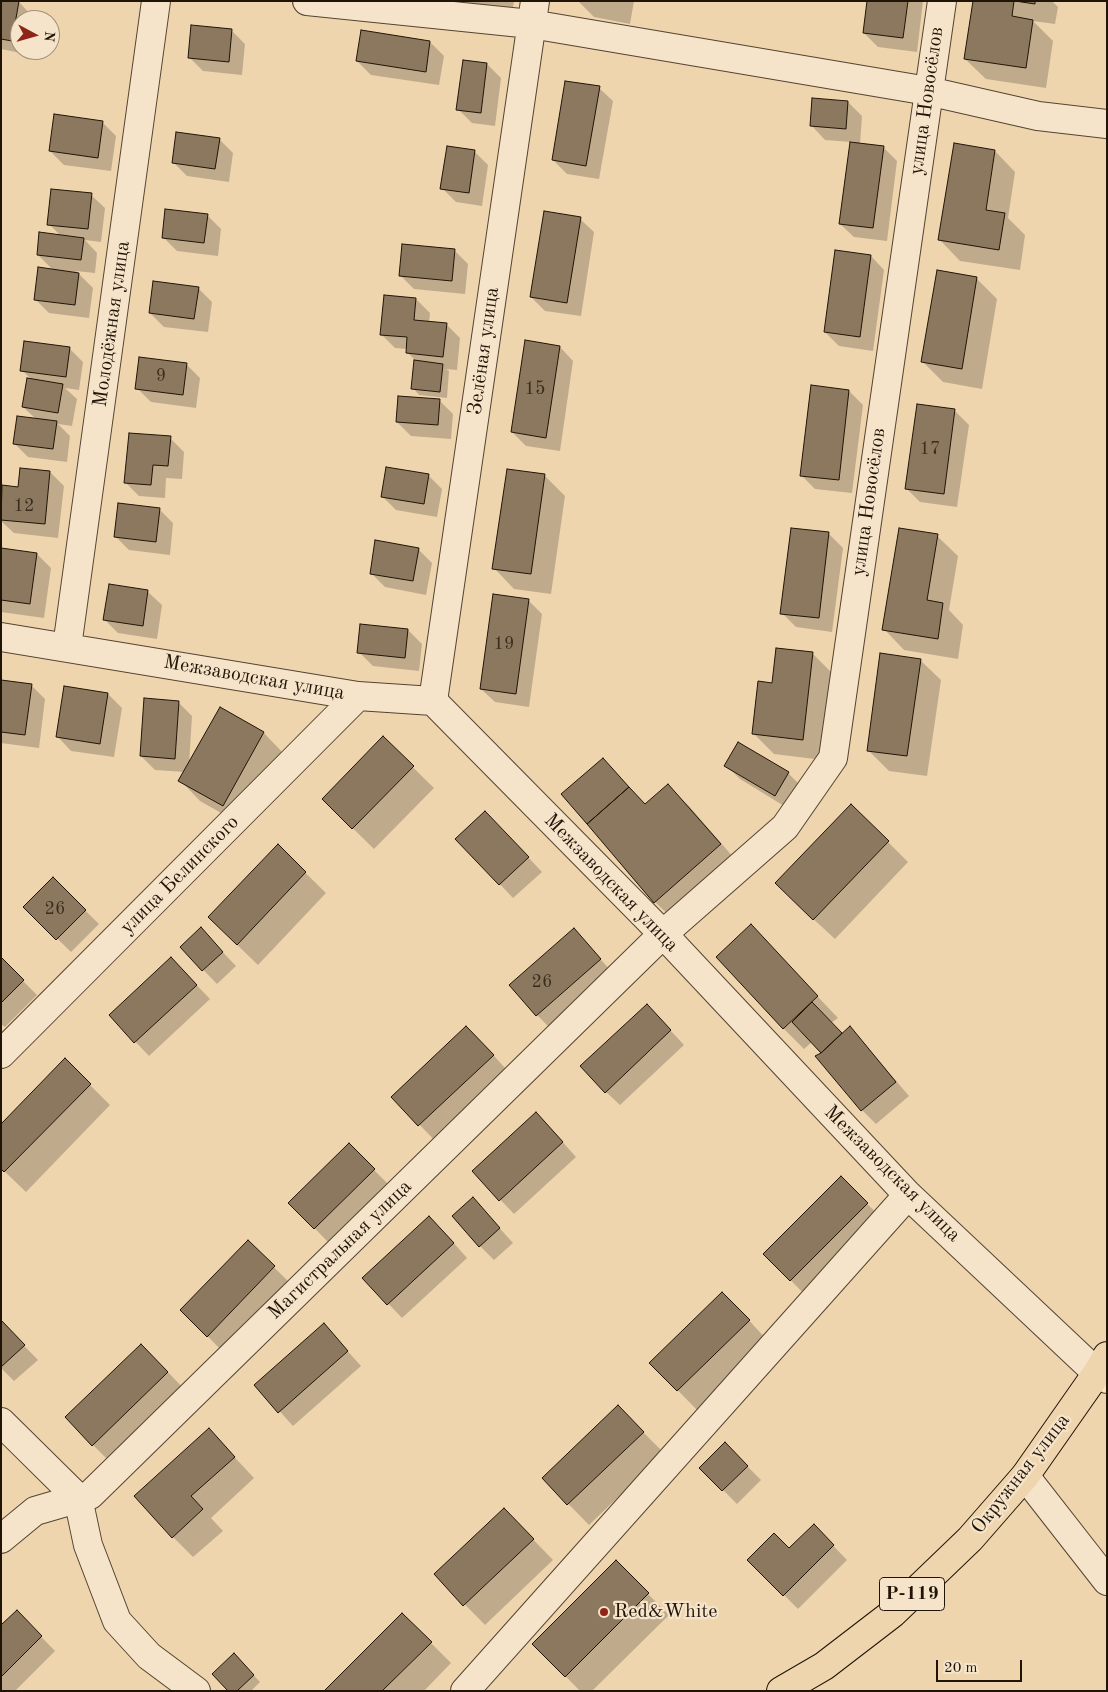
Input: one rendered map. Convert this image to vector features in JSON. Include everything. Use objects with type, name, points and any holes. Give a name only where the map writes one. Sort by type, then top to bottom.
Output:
[{"type":"highway","name":"Окружная улица","points":[[781,1691],[824,1666],[893,1613],[970,1539],[1025,1476],[1104,1369]]},
{"type":"street","name":"Молодёжная улица","points":[[67,647],[156,1]]},
{"type":"street","points":[[307,1],[533,12],[1038,116],[1107,124]]},
{"type":"street","name":"улица Новосёлов","points":[[662,934],[784,827],[833,758],[942,1]]},
{"type":"street","name":"Зелёная улица","points":[[433,702],[533,12]]},
{"type":"street","name":"Межзаводская улица","points":[[1,637],[358,696],[433,702],[662,934],[908,1195],[1104,1369]]},
{"type":"street","name":"улица Белинского","points":[[1,1054],[358,696]]},
{"type":"street","name":"Магистральная улица","points":[[1,1539],[35,1510],[90,1495],[662,934]]},
{"type":"street","points":[[465,1691],[908,1195]]},
{"type":"street","points":[[1,1422],[78,1498],[88,1545],[116,1621],[149,1656],[196,1691]]},
{"type":"street","points":[[1025,1476],[1107,1581]]},
{"type":"building","points":[[1,1],[19,1],[17,10],[10,10],[10,41],[1,39]]},
{"type":"building","points":[[867,1],[908,1],[903,38],[863,33]]},
{"type":"building","points":[[973,1],[1014,1],[1012,16],[1033,20],[1026,68],[964,59]]},
{"type":"building","points":[[1015,1],[1035,1],[1035,4]]},
{"type":"building","points":[[191,25],[232,29],[229,62],[188,58]]},
{"type":"building","points":[[361,30],[430,41],[426,72],[356,61]]},
{"type":"building","points":[[463,60],[487,63],[481,113],[456,110]]},
{"type":"building","points":[[565,81],[600,86],[586,166],[552,160]]},
{"type":"building","points":[[812,98],[848,101],[846,129],[810,126]]},
{"type":"building","points":[[54,114],[103,121],[98,158],[49,151]]},
{"type":"building","points":[[176,132],[220,138],[215,169],[172,163]]},
{"type":"building","points":[[850,142],[884,146],[873,228],[839,224]]},
{"type":"building","points":[[954,143],[995,150],[986,210],[1005,213],[999,250],[938,240]]},
{"type":"building","points":[[447,146],[475,150],[469,193],[440,189]]},
{"type":"building","points":[[51,189],[92,193],[88,229],[47,225]]},
{"type":"building","points":[[165,209],[208,214],[204,243],[162,238]]},
{"type":"building","points":[[544,211],[581,217],[567,303],[530,297]]},
{"type":"building","points":[[39,232],[84,238],[81,260],[37,255]]},
{"type":"building","points":[[402,244],[455,249],[452,281],[399,276]]},
{"type":"building","points":[[835,250],[871,255],[860,337],[824,332]]},
{"type":"building","points":[[38,267],[79,273],[75,305],[34,300]]},
{"type":"building","points":[[937,270],[977,277],[962,369],[921,362]]},
{"type":"building","points":[[153,281],[199,287],[194,319],[149,313]]},
{"type":"building","points":[[384,295],[416,298],[414,320],[447,323],[443,357],[406,353],[407,337],[380,335]]},
{"type":"building","points":[[525,340],[560,346],[546,438],[511,432]]},
{"type":"building","points":[[24,341],[70,347],[66,377],[20,371]]},
{"type":"building","points":[[139,357],[187,363],[183,395],[135,389]]},
{"type":"building","points":[[414,360],[443,364],[440,392],[411,389]]},
{"type":"building","points":[[27,378],[63,384],[58,413],[22,407]]},
{"type":"building","points":[[811,385],[849,390],[839,480],[800,476]]},
{"type":"building","points":[[398,396],[440,399],[438,425],[396,422]]},
{"type":"building","points":[[917,404],[955,409],[944,494],[905,489]]},
{"type":"building","points":[[17,416],[57,421],[53,449],[13,444]]},
{"type":"building","points":[[129,433],[171,436],[168,466],[153,465],[151,485],[124,483]]},
{"type":"building","points":[[386,467],[429,474],[424,504],[381,497]]},
{"type":"building","points":[[20,468],[50,471],[45,524],[1,520],[2,485],[18,487]]},
{"type":"building","points":[[507,469],[545,474],[531,574],[492,569]]},
{"type":"building","points":[[118,503],[160,508],[156,542],[114,537]]},
{"type":"building","points":[[791,528],[829,532],[819,618],[780,614]]},
{"type":"building","points":[[899,528],[938,534],[927,600],[943,603],[938,639],[882,630]]},
{"type":"building","points":[[375,540],[419,548],[413,581],[370,574]]},
{"type":"building","points":[[1,548],[37,553],[30,604],[1,600]]},
{"type":"building","points":[[109,584],[148,590],[143,626],[103,620]]},
{"type":"building","points":[[493,594],[529,599],[516,694],[480,689]]},
{"type":"building","points":[[360,624],[408,629],[405,658],[357,653]]},
{"type":"building","points":[[776,648],[813,652],[803,740],[752,734],[758,681],[772,683]]},
{"type":"building","points":[[880,653],[921,659],[907,756],[867,751]]},
{"type":"building","points":[[1,680],[32,684],[25,735],[1,732]]},
{"type":"building","points":[[64,686],[108,693],[100,744],[56,737]]},
{"type":"building","points":[[144,698],[179,701],[175,759],[140,756]]},
{"type":"building","points":[[220,707],[264,732],[223,806],[178,781]]},
{"type":"building","points":[[383,736],[414,766],[352,829],[322,799]]},
{"type":"building","points":[[738,742],[789,772],[775,796],[724,766]]},
{"type":"building","points":[[603,758],[629,787],[587,824],[561,794]]},
{"type":"building","points":[[668,784],[721,844],[654,903],[587,824],[629,787],[645,804]]},
{"type":"building","points":[[851,804],[889,841],[813,920],[775,883]]},
{"type":"building","points":[[485,811],[529,857],[499,885],[455,839]]},
{"type":"building","points":[[278,844],[306,872],[237,945],[208,917]]},
{"type":"building","points":[[53,877],[86,910],[56,940],[23,907]]},
{"type":"building","points":[[751,924],[818,996],[783,1029],[716,957]]},
{"type":"building","points":[[201,927],[223,952],[202,971],[180,947]]},
{"type":"building","points":[[574,928],[601,959],[536,1016],[509,985]]},
{"type":"building","points":[[1,957],[24,980],[1,1003]]},
{"type":"building","points":[[171,957],[197,985],[134,1043],[109,1015]]},
{"type":"building","points":[[812,1002],[842,1033],[821,1053],[792,1022]]},
{"type":"building","points":[[647,1004],[671,1030],[605,1093],[580,1066]]},
{"type":"building","points":[[466,1026],[494,1055],[418,1126],[391,1097]]},
{"type":"building","points":[[850,1026],[896,1082],[861,1111],[815,1056],[821,1053]]},
{"type":"building","points":[[65,1058],[91,1084],[4,1172],[1,1169],[1,1124]]},
{"type":"building","points":[[536,1112],[563,1142],[499,1201],[472,1171]]},
{"type":"building","points":[[349,1143],[375,1169],[314,1229],[288,1203]]},
{"type":"building","points":[[841,1176],[868,1203],[790,1281],[763,1254]]},
{"type":"building","points":[[473,1197],[500,1228],[479,1247],[452,1216]]},
{"type":"building","points":[[429,1216],[454,1243],[387,1305],[362,1278]]},
{"type":"building","points":[[248,1240],[275,1266],[207,1337],[180,1310]]},
{"type":"building","points":[[722,1292],[750,1320],[677,1391],[649,1363]]},
{"type":"building","points":[[1,1320],[25,1345],[1,1367]]},
{"type":"building","points":[[324,1323],[348,1351],[278,1413],[254,1385]]},
{"type":"building","points":[[141,1344],[168,1372],[92,1446],[65,1417]]},
{"type":"building","points":[[618,1405],[644,1432],[567,1505],[542,1478]]},
{"type":"building","points":[[209,1428],[235,1457],[191,1496],[203,1509],[172,1538],[134,1496]]},
{"type":"building","points":[[725,1442],[748,1466],[722,1491],[699,1468]]},
{"type":"building","points":[[504,1508],[534,1539],[463,1606],[434,1574]]},
{"type":"building","points":[[814,1524],[834,1545],[783,1596],[747,1560],[774,1533],[789,1548]]},
{"type":"building","points":[[616,1560],[649,1593],[565,1677],[532,1644]]},
{"type":"building","points":[[17,1610],[42,1636],[1,1677],[1,1625]]},
{"type":"building","points":[[402,1613],[432,1642],[382,1691],[324,1691]]},
{"type":"building","points":[[234,1653],[254,1675],[237,1691],[228,1691],[212,1674]]},
{"type":"place","name":"Red&White","points":[[604,1612]]}]
